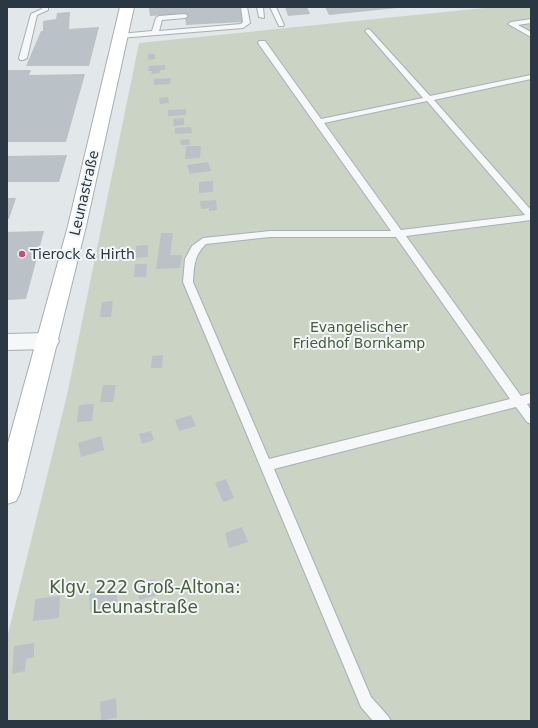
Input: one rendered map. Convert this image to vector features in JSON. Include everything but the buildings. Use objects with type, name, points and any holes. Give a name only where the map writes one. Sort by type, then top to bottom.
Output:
[{"type":"street","name":"Leunastraße","points":[[7,493],[77,226],[127,7]]},
{"type":"street","points":[[7,342],[48,341]]},
{"type":"lane","points":[[23,58],[34,14],[45,10],[45,7]]},
{"type":"lane","points":[[120,36],[243,26],[247,23],[244,7]]},
{"type":"lane","points":[[260,7],[262,17]]},
{"type":"lane","points":[[273,7],[281,25]]},
{"type":"lane","points":[[155,34],[159,18],[185,16]]},
{"type":"lane","points":[[531,21],[511,24],[531,35]]},
{"type":"lane","points":[[368,31],[531,217]]},
{"type":"lane","points":[[262,42],[531,419]]},
{"type":"lane","points":[[319,122],[531,77]]},
{"type":"lane","points":[[383,721],[366,702],[188,282],[190,258],[195,248],[203,241],[230,236],[270,234],[399,234],[531,217]]},
{"type":"lane","points":[[265,466],[531,398]]},
{"type":"green space","name":"Evangelischer Friedhof Bornkamp","points":[[494,7],[531,7],[531,721],[7,721],[7,638],[67,395],[139,43]]},
{"type":"place","name":"Tierock & Hirth","points":[[22,254]]},
{"type":"park label","name":"Klgv. 222 Groß-Altona: Leunastraße","points":[[145,597]]}]
